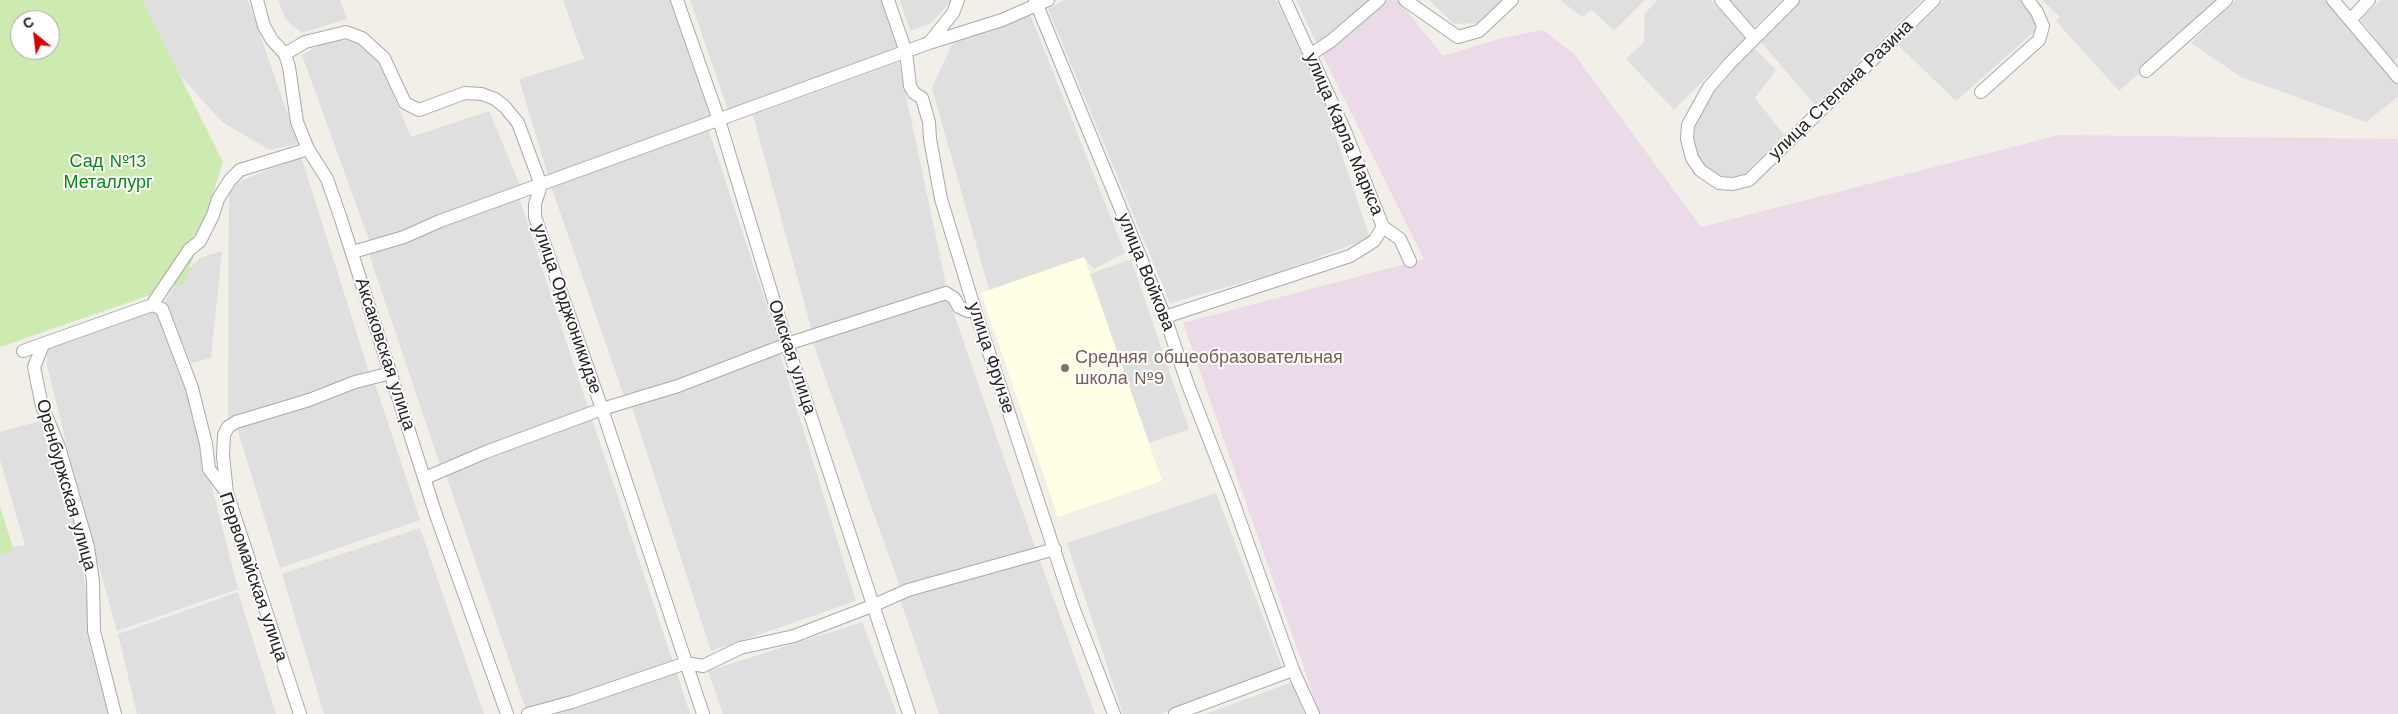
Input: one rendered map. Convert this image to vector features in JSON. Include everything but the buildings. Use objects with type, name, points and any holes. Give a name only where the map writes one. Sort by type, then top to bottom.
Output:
[{"type":"street","name":"Аксаковская улица","points":[[257,0],[264,26],[272,40],[285,54],[290,67],[297,122],[308,149],[327,179],[353,252],[363,291],[425,478],[507,714]]},
{"type":"street","name":"Омская улица","points":[[677,0],[719,120],[787,344],[909,714]]},
{"type":"street","name":"улица Фрунзе","points":[[888,0],[906,52],[910,86],[914,93],[922,98],[929,122],[930,139],[941,199],[975,310],[1073,607],[1114,714]]},
{"type":"street","points":[[928,42],[953,13],[958,0]]},
{"type":"street","name":"улица Карла Маркса","points":[[1285,0],[1345,131],[1384,227],[1400,240],[1410,261]]},
{"type":"street","points":[[1310,55],[1331,41],[1379,0]]},
{"type":"street","points":[[1405,0],[1458,37],[1479,31],[1512,0]]},
{"type":"street","points":[[1721,0],[1754,38],[1793,0]]},
{"type":"street","name":"улица Степана Разина","points":[[1754,38],[1709,87],[1688,125],[1687,139],[1692,158],[1700,170],[1719,183],[1733,184],[1749,180],[1934,0]]},
{"type":"street","points":[[1981,92],[2039,40],[2043,26],[2037,12],[2028,0]]},
{"type":"street","points":[[2146,71],[2226,0]]},
{"type":"street","points":[[2333,0],[2398,76]]},
{"type":"street","points":[[2351,19],[2369,0]]},
{"type":"street","points":[[353,252],[404,237],[440,221],[906,52],[928,42],[959,35],[1040,2]]},
{"type":"street","name":"улица Войкова","points":[[1040,2],[1166,317],[1188,385],[1230,493],[1293,670],[1313,714]]},
{"type":"street","points":[[285,54],[305,42],[346,32],[362,38],[384,58],[405,103],[419,110],[465,93],[482,94],[495,99],[505,107],[518,123],[541,185]]},
{"type":"street","points":[[23,351],[152,305],[190,250],[200,241],[213,215],[218,199],[230,180],[240,170],[308,149]]},
{"type":"street","name":"улица Орджоникидзе","points":[[541,185],[535,204],[535,217],[602,409],[703,714]]},
{"type":"street","points":[[1166,317],[1350,256],[1374,241],[1384,227]]},
{"type":"street","points":[[425,478],[486,452],[602,409],[678,386],[787,344],[946,292],[954,298],[959,307],[968,311],[975,310]]},
{"type":"street","name":"Первомайская улица","points":[[152,305],[162,309],[192,388],[206,444],[209,469],[227,493],[300,714]]},
{"type":"street","name":"Оренбуржская улица","points":[[43,345],[34,367],[42,406],[59,447],[88,547],[94,581],[94,631],[115,714]]},
{"type":"street","points":[[227,493],[222,456],[224,435],[228,427],[236,422],[309,400],[355,382],[391,373]]},
{"type":"street","points":[[528,714],[572,702],[686,663],[703,666],[740,648],[794,636],[908,590],[1055,549]]},
{"type":"street","points":[[1176,714],[1293,670]]},
{"type":"shaded area","points":[[136,0],[248,0],[298,144],[270,150],[222,122],[159,52]]},
{"type":"shaded area","points":[[278,0],[340,0],[347,19],[302,33],[286,20]]},
{"type":"shaded area","points":[[563,0],[675,0],[716,121],[549,179],[519,79],[584,59]]},
{"type":"shaded area","points":[[690,0],[882,0],[902,54],[800,83],[728,110]]},
{"type":"shaded area","points":[[900,0],[952,0],[931,23],[910,31]]},
{"type":"shaded area","points":[[1064,0],[1276,0],[1324,102],[1370,238],[1276,273],[1170,303],[1048,9]]},
{"type":"shaded area","points":[[1296,0],[1373,0],[1373,2],[1317,44]]},
{"type":"shaded area","points":[[1387,0],[1398,0],[1443,56],[1502,38],[1543,30],[1575,55],[1701,227],[2059,135],[2398,139],[2398,714],[1320,714],[1183,323],[1424,259],[1322,54]]},
{"type":"shaded area","points":[[1429,0],[1506,0],[1482,23],[1454,24]]},
{"type":"shaded area","points":[[1560,0],[1645,0],[1614,31],[1592,10],[1582,17]]},
{"type":"shaded area","points":[[1658,0],[1711,0],[1746,37],[1674,110],[1626,59],[1644,42],[1645,13]]},
{"type":"shaded area","points":[[1727,0],[1782,0],[1753,28]]},
{"type":"shaded area","points":[[1801,0],[1922,0],[1815,105],[1760,41]]},
{"type":"shaded area","points":[[1945,0],[2029,0],[2037,9],[2034,32],[1956,101],[1898,45]]},
{"type":"shaded area","points":[[2042,0],[2221,0],[2119,91],[2056,21],[2060,17]]},
{"type":"shaded area","points":[[2236,0],[2327,0],[2351,23],[2398,84],[2398,97],[2366,122],[2241,77],[2191,43]]},
{"type":"shaded area","points":[[2381,0],[2398,0],[2398,57],[2393,61],[2360,19]]},
{"type":"shaded area","points":[[1030,14],[1125,253],[1094,269],[1084,257],[989,290],[932,88],[954,40]]},
{"type":"shaded area","points":[[354,40],[378,59],[411,137],[489,111],[520,185],[448,216],[370,243],[302,55],[326,41]]},
{"type":"shaded area","points":[[1753,47],[1776,70],[1755,98],[1784,135],[1745,174],[1723,179],[1709,172],[1695,152],[1694,125],[1714,92]]},
{"type":"shaded area","points":[[899,62],[947,289],[812,331],[753,115]]},
{"type":"shaded area","points":[[708,128],[780,346],[626,402],[551,186]]},
{"type":"shaded area","points":[[301,156],[369,372],[228,422],[229,186]]},
{"type":"shaded area","points":[[519,197],[589,411],[440,465],[369,254]]},
{"type":"shaded area","points":[[222,251],[211,358],[191,363],[165,301],[180,278],[200,258]]},
{"type":"shaded area","name":"Средняя общеобразовательная школа №9","points":[[1084,257],[1162,481],[1058,517],[981,293]]},
{"type":"shaded area","points":[[1131,259],[1189,429],[1149,443],[1090,274]]},
{"type":"shaded area","points":[[948,297],[1036,550],[900,587],[813,343]]},
{"type":"shaded area","points":[[154,308],[183,374],[238,589],[117,631],[80,499],[47,365],[47,349]]},
{"type":"shaded area","points":[[780,354],[856,601],[711,651],[632,407]]},
{"type":"shaded area","points":[[374,381],[420,520],[280,568],[237,428]]},
{"type":"shaded area","points":[[592,419],[674,665],[527,713],[446,475]]},
{"type":"shaded area","points":[[43,420],[75,519],[91,624],[108,714],[0,714],[0,549],[25,545],[0,460],[0,432]]},
{"type":"shaded area","points":[[1216,493],[1282,667],[1161,714],[1123,714],[1067,543]]},
{"type":"shaded area","points":[[420,528],[484,714],[324,714],[282,574]]},
{"type":"shaded area","points":[[1039,558],[1095,714],[939,714],[900,599]]},
{"type":"shaded area","points":[[238,592],[276,714],[137,714],[118,634]]},
{"type":"shaded area","points":[[862,622],[897,714],[723,714],[708,671]]},
{"type":"shaded area","points":[[676,671],[690,714],[553,714]]},
{"type":"shaded area","points":[[1292,682],[1304,714],[1206,714]]},
{"type":"green space","name":"Сад №13 Металлург","points":[[0,0],[142,0],[223,162],[185,283],[0,347]]},
{"type":"green space","points":[[0,506],[14,551],[0,555]]},
{"type":"place","name":"Средняя общеобразовательная школа №9","points":[[1065,368]]}]
